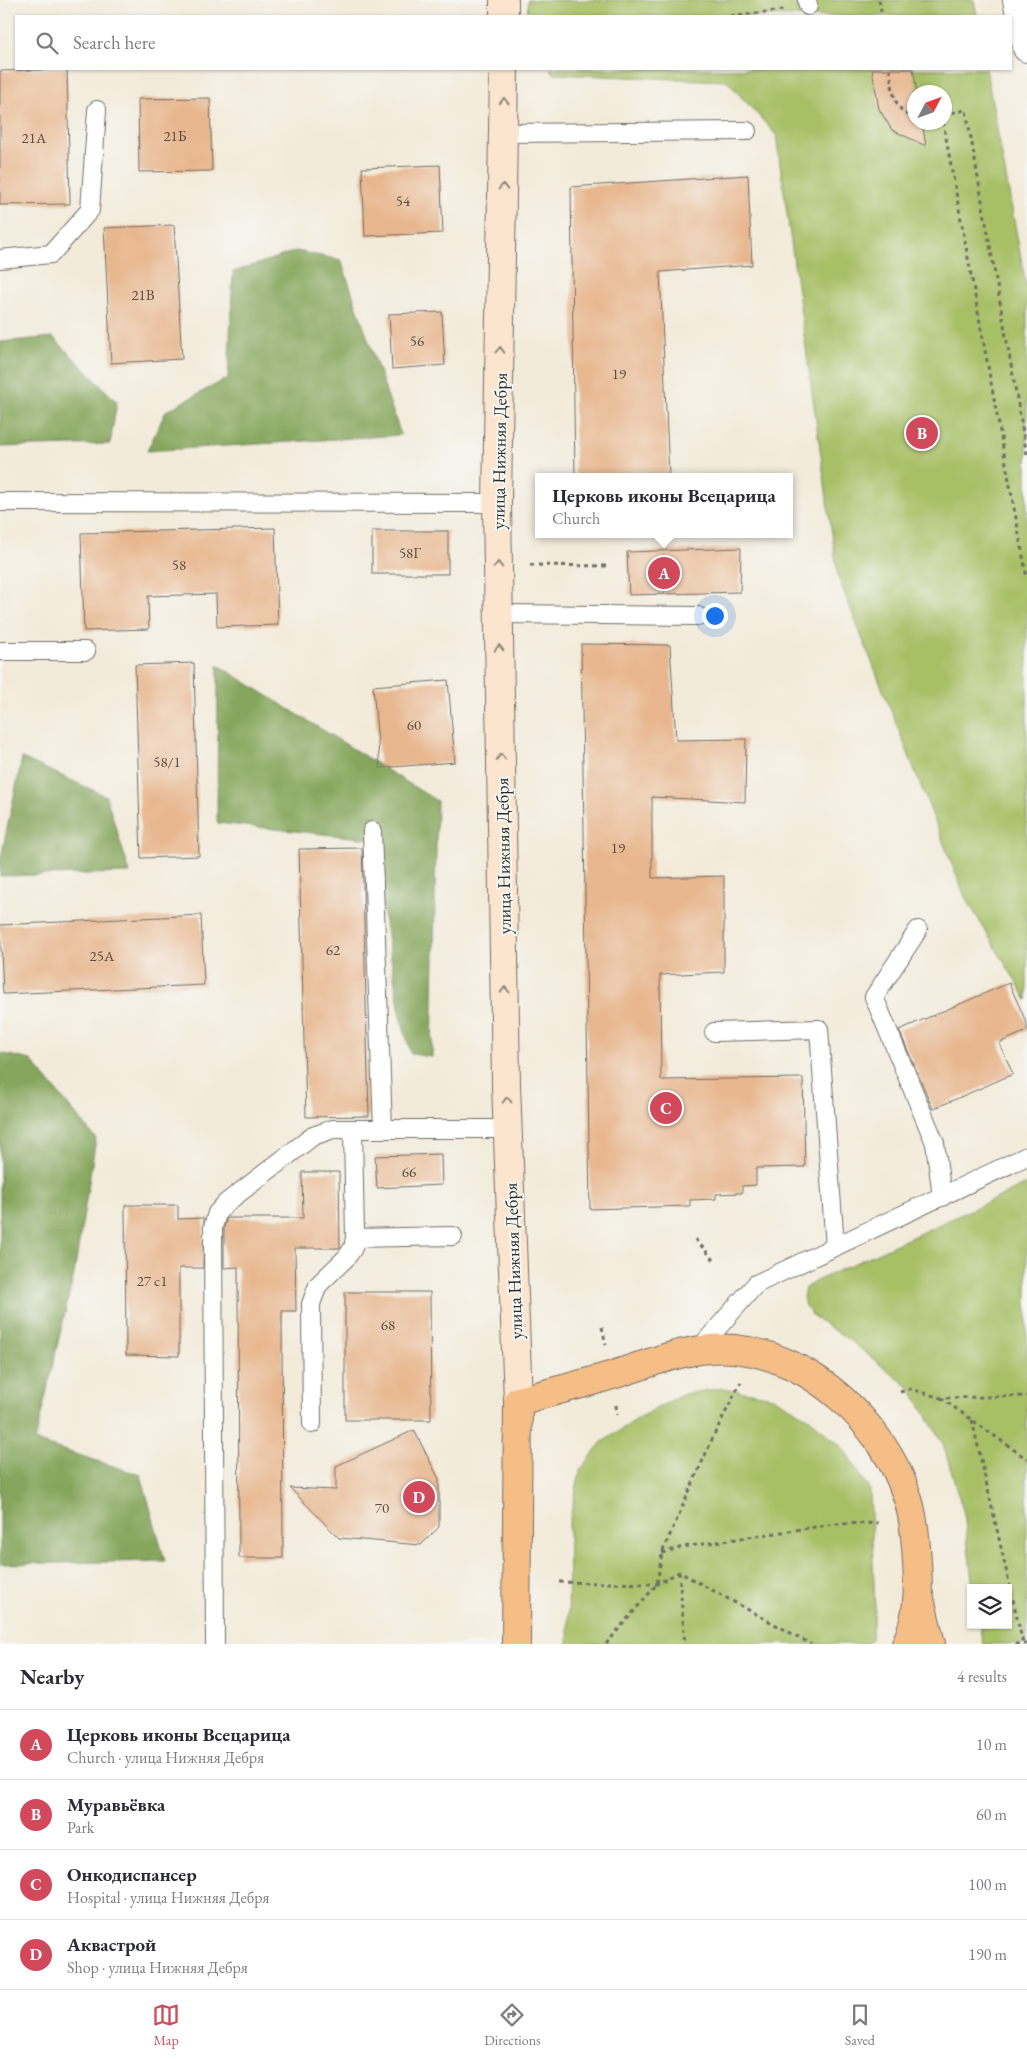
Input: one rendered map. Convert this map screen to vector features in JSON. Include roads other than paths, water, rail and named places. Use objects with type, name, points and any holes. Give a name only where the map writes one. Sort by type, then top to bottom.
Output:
[{"type":"main road","points":[[504,0],[504,15]]},
{"type":"main road","name":"улица Нижняя Дебря","points":[[504,70],[497,503],[508,1129],[518,1401],[516,1644]]},
{"type":"main road","points":[[518,1401],[699,1349],[734,1349],[778,1361],[818,1381],[863,1419],[887,1453],[907,1496],[916,1552],[919,1595],[931,1644]]},
{"type":"main road","points":[[906,1644],[913,1630],[919,1595]]},
{"type":"street","points":[[1017,0],[1027,48]]},
{"type":"lane","points":[[0,259],[51,254],[90,210],[97,110]]},
{"type":"lane","points":[[504,133],[747,131]]},
{"type":"lane","points":[[0,502],[497,503]]},
{"type":"lane","points":[[499,614],[698,616]]},
{"type":"lane","points":[[0,651],[86,651]]},
{"type":"lane","points":[[372,831],[383,1129]]},
{"type":"lane","points":[[918,930],[874,997],[935,1143],[942,1196]]},
{"type":"lane","points":[[714,1032],[820,1029],[835,1247]]},
{"type":"lane","points":[[215,1644],[213,1228],[218,1213],[226,1203],[313,1136],[333,1129],[508,1129]]},
{"type":"lane","points":[[312,1424],[311,1304],[318,1285],[347,1257],[353,1248],[355,1238],[353,1129]]},
{"type":"lane","points":[[699,1349],[756,1284],[1027,1156]]},
{"type":"lane","points":[[355,1238],[453,1236]]},
{"type":"place","name":"Муравьёвка","points":[[922,433]]},
{"type":"place","name":"Церковь иконы Всецарица","points":[[664,573]]},
{"type":"place","name":"Онкодиспансер","points":[[666,1108]]},
{"type":"place","name":"Аквастрой","points":[[419,1497]]}]
